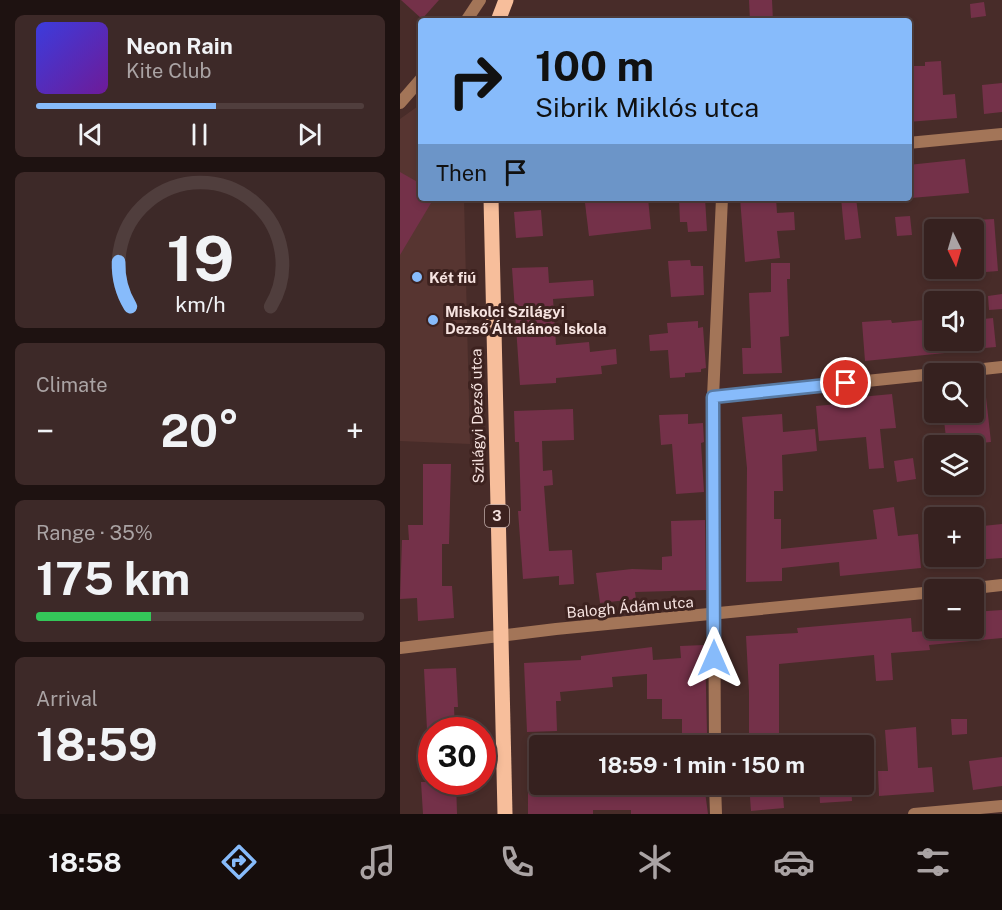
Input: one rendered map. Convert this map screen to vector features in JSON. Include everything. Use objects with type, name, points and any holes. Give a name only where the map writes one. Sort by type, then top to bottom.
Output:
[{"type":"main road","points":[[498,18],[506,0]]},
{"type":"main road","name":"Szilágyi Dezső utca","points":[[491,201],[505,814]]},
{"type":"street","points":[[468,18],[480,0]]},
{"type":"street","points":[[400,104],[418,83]]},
{"type":"street","points":[[912,143],[1002,134]]},
{"type":"street","points":[[715,735],[713,397],[722,201]]},
{"type":"street","points":[[984,369],[1002,367]]},
{"type":"street","points":[[713,397],[924,375]]},
{"type":"street","points":[[984,587],[1002,585]]},
{"type":"street","name":"Balogh Ádám utca","points":[[400,648],[924,593]]},
{"type":"street","points":[[715,795],[716,814]]},
{"type":"street","points":[[914,814],[1002,806]]},
{"type":"shaded area","name":"Miskolci Szilágyi Dezső Általános Iskola","points":[[418,106],[418,201],[464,201],[470,444],[400,441],[400,119]]},
{"type":"building","points":[[401,0],[439,0],[421,18]]},
{"type":"building","points":[[749,0],[772,0],[773,18],[750,18]]},
{"type":"building","points":[[984,2],[986,16],[971,18],[970,4]]},
{"type":"building","points":[[941,61],[943,95],[955,94],[957,118],[912,122],[912,66],[925,66],[925,62]]},
{"type":"building","points":[[1002,83],[1002,112],[984,114],[982,85]]},
{"type":"building","points":[[965,159],[969,193],[912,198],[912,165]]},
{"type":"building","points":[[400,172],[418,182],[418,201],[432,201],[400,255]]},
{"type":"building","points":[[648,201],[651,229],[589,236],[585,203]]},
{"type":"building","points":[[679,201],[705,201],[707,231],[688,232],[687,222],[680,222]]},
{"type":"building","points":[[740,201],[776,201],[777,213],[794,212],[795,230],[777,231],[780,258],[745,262]]},
{"type":"building","points":[[841,201],[856,201],[861,238],[845,240]]},
{"type":"building","points":[[541,210],[543,236],[516,238],[514,212]]},
{"type":"building","points":[[910,216],[912,235],[897,236],[895,217]]},
{"type":"building","points":[[994,219],[998,271],[984,272],[984,220]]},
{"type":"building","points":[[690,260],[691,266],[703,266],[704,295],[671,297],[668,261]]},
{"type":"building","points":[[771,263],[790,263],[790,279],[787,279],[789,336],[780,337],[782,373],[743,374],[742,348],[751,348],[749,293],[771,292]]},
{"type":"building","points":[[548,267],[549,283],[593,280],[594,296],[553,299],[556,345],[589,342],[590,352],[616,349],[617,364],[601,366],[602,374],[556,378],[556,383],[520,385],[512,268]]},
{"type":"building","points":[[1002,294],[1002,309],[989,310],[988,296]]},
{"type":"building","points":[[993,318],[996,347],[984,348],[984,319]]},
{"type":"building","points":[[891,320],[892,323],[924,320],[924,351],[945,351],[945,353],[865,361],[862,322]]},
{"type":"building","points":[[698,321],[698,328],[703,327],[706,368],[701,369],[701,372],[685,373],[685,377],[670,378],[668,350],[650,351],[649,335],[668,333],[667,323]]},
{"type":"building","points":[[984,388],[991,442],[984,443],[984,435],[946,435],[944,423],[984,423]]},
{"type":"building","points":[[892,394],[896,428],[880,429],[884,468],[869,469],[866,437],[819,441],[816,406],[860,402],[860,397]]},
{"type":"building","points":[[573,409],[574,440],[542,441],[543,471],[552,470],[553,485],[544,486],[549,551],[572,550],[574,584],[559,585],[559,576],[523,579],[518,511],[521,511],[519,442],[515,442],[514,411]]},
{"type":"building","points":[[688,414],[688,424],[703,423],[704,442],[701,443],[704,492],[676,494],[672,444],[661,445],[659,415]]},
{"type":"building","points":[[782,414],[783,432],[815,429],[817,451],[782,455],[783,491],[774,491],[774,519],[781,519],[781,549],[877,539],[873,510],[894,507],[898,536],[918,534],[921,568],[840,576],[839,562],[782,568],[782,581],[746,582],[747,468],[742,417]]},
{"type":"building","points":[[913,458],[916,479],[897,482],[894,461]]},
{"type":"building","points":[[423,464],[451,464],[449,544],[442,544],[442,586],[452,586],[454,618],[418,621],[417,598],[400,599],[402,540],[409,540],[408,525],[423,525]]},
{"type":"building","points":[[705,520],[706,590],[635,592],[636,599],[600,603],[596,573],[632,569],[662,570],[662,557],[672,556],[671,521]]},
{"type":"building","points":[[1002,524],[1002,558],[984,559],[984,526]]},
{"type":"building","points":[[1002,610],[1002,638],[929,645],[930,650],[891,653],[893,680],[876,681],[874,655],[779,664],[779,735],[749,735],[746,636],[798,633],[797,628],[911,618],[912,632],[924,631],[924,639],[984,639],[984,611]]},
{"type":"building","points":[[705,645],[707,733],[682,733],[682,719],[662,719],[662,699],[647,699],[647,674],[612,677],[613,687],[560,692],[561,701],[556,701],[557,731],[527,732],[524,663],[581,660],[581,656],[652,647],[653,660],[681,658],[680,646]]},
{"type":"building","points":[[456,668],[458,707],[454,707],[454,717],[426,717],[424,669]]},
{"type":"building","points":[[951,719],[967,719],[967,734],[952,735]]},
{"type":"building","points":[[916,727],[918,768],[932,767],[934,792],[879,796],[878,771],[888,771],[885,730]]},
{"type":"building","points":[[1002,757],[1002,786],[973,790],[969,761]]},
{"type":"building","points":[[529,784],[529,795],[705,795],[708,814],[631,814],[631,810],[593,810],[593,814],[528,814]]},
{"type":"building","points":[[422,795],[456,795],[457,814],[423,814]]},
{"type":"building","points":[[750,795],[783,795],[784,808],[751,811]]},
{"type":"building","points":[[820,795],[852,795],[852,801],[820,803]]},
{"type":"place","name":"Két fiú","points":[[417,277]]},
{"type":"place","name":"Miskolci Szilágyi Dezső Általános Iskola","points":[[433,320]]},
{"type":"route","points":[[714,658],[713,397],[846,383]]}]
